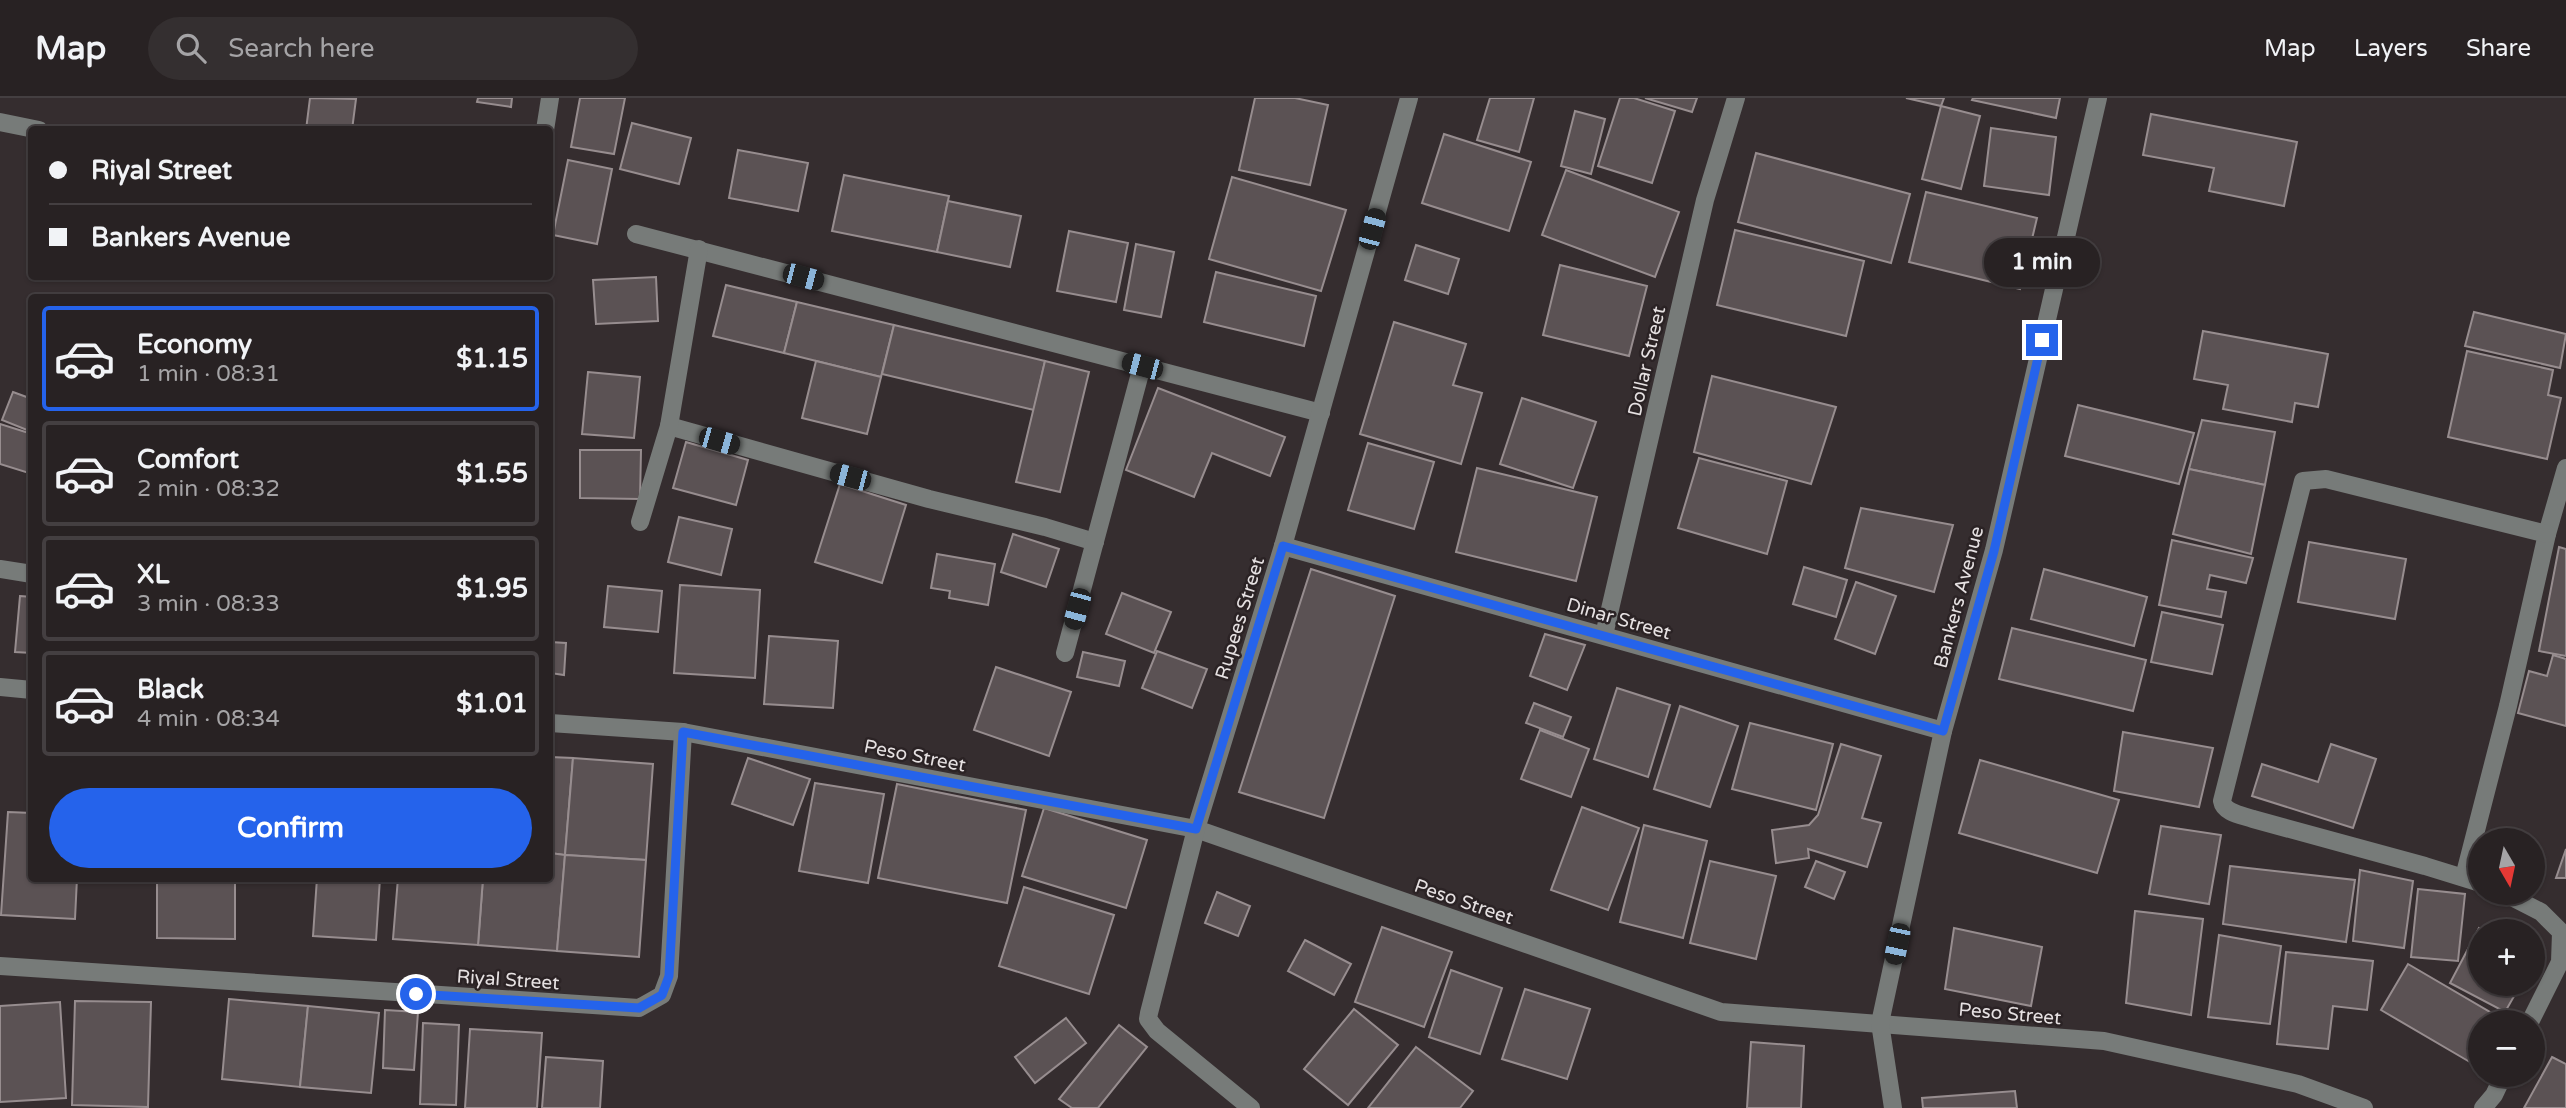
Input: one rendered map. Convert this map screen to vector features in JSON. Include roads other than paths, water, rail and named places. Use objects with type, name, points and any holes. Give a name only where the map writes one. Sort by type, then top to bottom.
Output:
[{"type":"street","points":[[546,126],[550,98]]},
{"type":"street","name":"Rupees Street","points":[[1251,1108],[1157,1031],[1149,1019],[1196,829],[1283,546],[1409,98]]},
{"type":"street","name":"Dollar Street","points":[[1604,635],[1705,200],[1736,98]]},
{"type":"street","name":"Bankers Avenue","points":[[1893,1108],[1880,1023],[1943,731],[1994,551],[2098,98]]},
{"type":"street","points":[[0,122],[28,128]]},
{"type":"street","points":[[636,234],[1321,413]]},
{"type":"street","points":[[640,522],[668,426],[699,249]]},
{"type":"street","points":[[1065,653],[1142,366]]},
{"type":"street","points":[[668,426],[1095,542]]},
{"type":"street","points":[[2483,828],[2547,534],[2566,468]]},
{"type":"street","points":[[2468,879],[2253,819],[2227,810],[2222,806],[2222,801],[2303,481],[2326,479],[2547,534]]},
{"type":"street","name":"Dinar Street","points":[[1283,546],[1943,731]]},
{"type":"street","points":[[0,569],[28,573]]},
{"type":"street","points":[[0,687],[28,690]]},
{"type":"street","name":"Peso Street","points":[[553,723],[683,732],[1196,829],[1721,1012],[2104,1041],[2298,1084],[2364,1108]]},
{"type":"street","name":"Riyal Street","points":[[0,966],[639,1008],[662,995],[669,976],[683,732]]},
{"type":"street","points":[[2527,905],[2541,912],[2561,932],[2560,962],[2536,1010]]},
{"type":"street","points":[[2483,1108],[2498,1087]]}]
